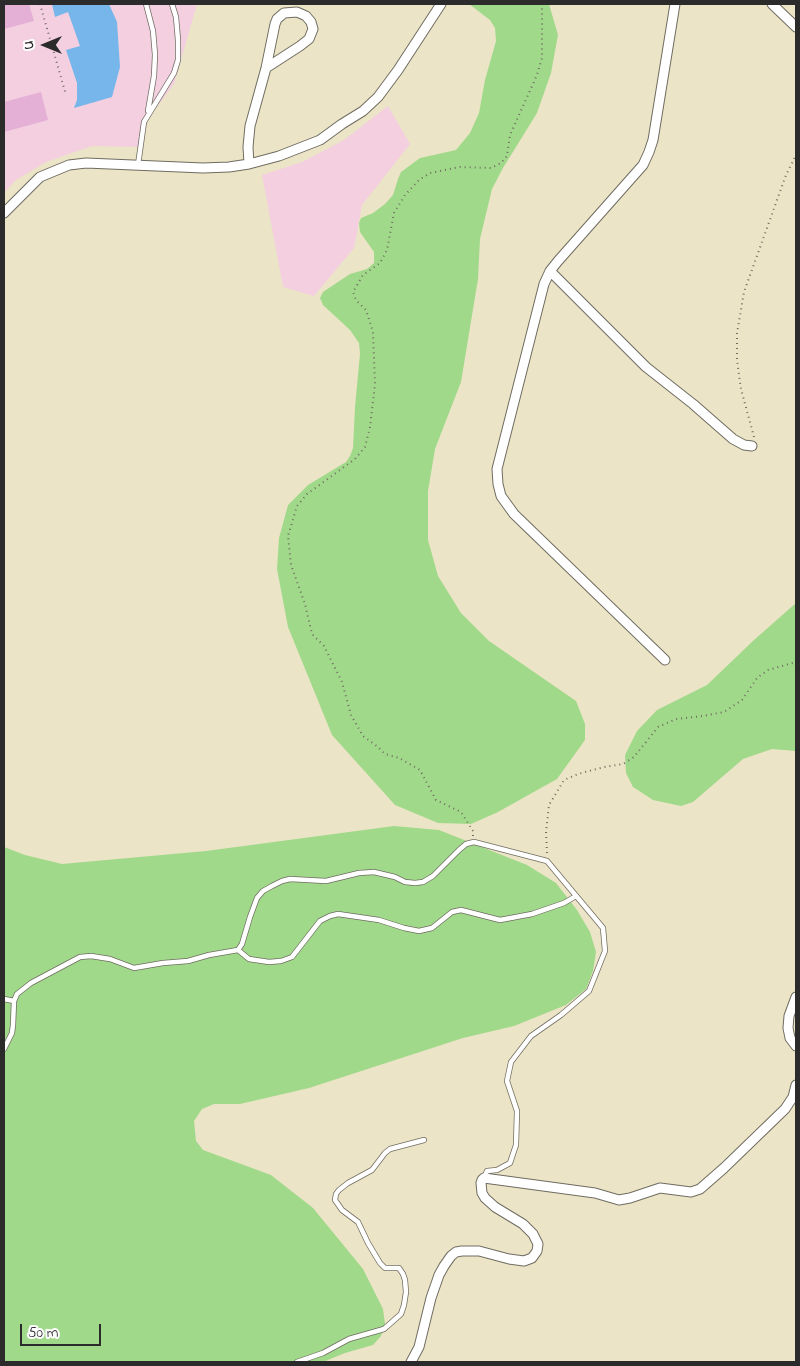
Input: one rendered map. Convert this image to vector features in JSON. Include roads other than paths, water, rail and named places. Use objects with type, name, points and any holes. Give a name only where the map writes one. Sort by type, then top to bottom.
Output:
[{"type":"street","points":[[4,213],[40,177],[69,165],[86,163],[203,168],[230,167],[279,156],[320,140],[363,111],[378,97],[441,4]]},
{"type":"street","points":[[665,660],[514,514],[501,496],[497,469],[544,284],[550,271],[642,165],[649,152],[653,140],[675,4]]},
{"type":"street","points":[[772,4],[796,27]]},
{"type":"street","points":[[249,164],[250,126],[266,68],[274,24],[284,12],[297,12],[306,16],[311,22],[313,30],[309,39],[266,68]]},
{"type":"street","points":[[550,271],[646,367],[733,439],[744,445],[752,446]]},
{"type":"street","points":[[796,997],[789,1016],[788,1028],[790,1038],[796,1046]]},
{"type":"street","points":[[411,1362],[419,1347],[431,1298],[439,1275],[451,1256],[456,1252],[479,1251],[524,1261],[532,1258],[538,1251],[538,1244],[533,1234],[523,1224],[495,1207],[485,1198],[482,1193],[481,1184],[484,1178],[595,1193],[619,1200],[660,1188],[691,1192],[700,1189],[724,1168],[785,1109],[796,1085]]},
{"type":"lane","points":[[146,4],[153,31],[155,54],[154,76],[148,114]]},
{"type":"lane","points":[[138,165],[143,126],[148,114],[174,73],[178,60],[176,17],[172,4]]},
{"type":"lane","points":[[4,1049],[12,1033],[16,994],[31,983],[80,957],[91,956],[110,959],[134,968],[163,963],[188,962],[209,955],[238,950],[242,944],[257,898],[263,891],[290,879],[326,881],[359,873],[374,872],[406,882],[423,882],[433,876],[458,850],[466,844],[474,842],[547,860],[603,928],[605,952],[589,991],[561,1015],[530,1036],[511,1062],[507,1081],[517,1111],[516,1144],[510,1163],[497,1170],[487,1171],[484,1178]]},
{"type":"lane","points":[[238,950],[249,959],[269,962],[281,961],[292,957],[320,920],[338,914],[379,920],[419,931],[432,928],[452,912],[461,910],[500,920],[532,914],[564,903],[576,896]]},
{"type":"lane","points":[[4,999],[14,1001]]},
{"type":"lane","points":[[297,1362],[323,1353],[349,1339],[384,1328],[401,1314],[406,1292],[403,1274],[399,1268],[385,1268],[380,1263],[358,1222],[342,1210],[335,1200],[335,1196],[348,1183],[372,1170],[390,1149],[424,1140]]},
{"type":"water","points":[[52,4],[109,4],[117,22],[120,67],[112,97],[74,108],[77,100],[77,83],[66,50],[80,46],[68,12],[55,17]]}]
